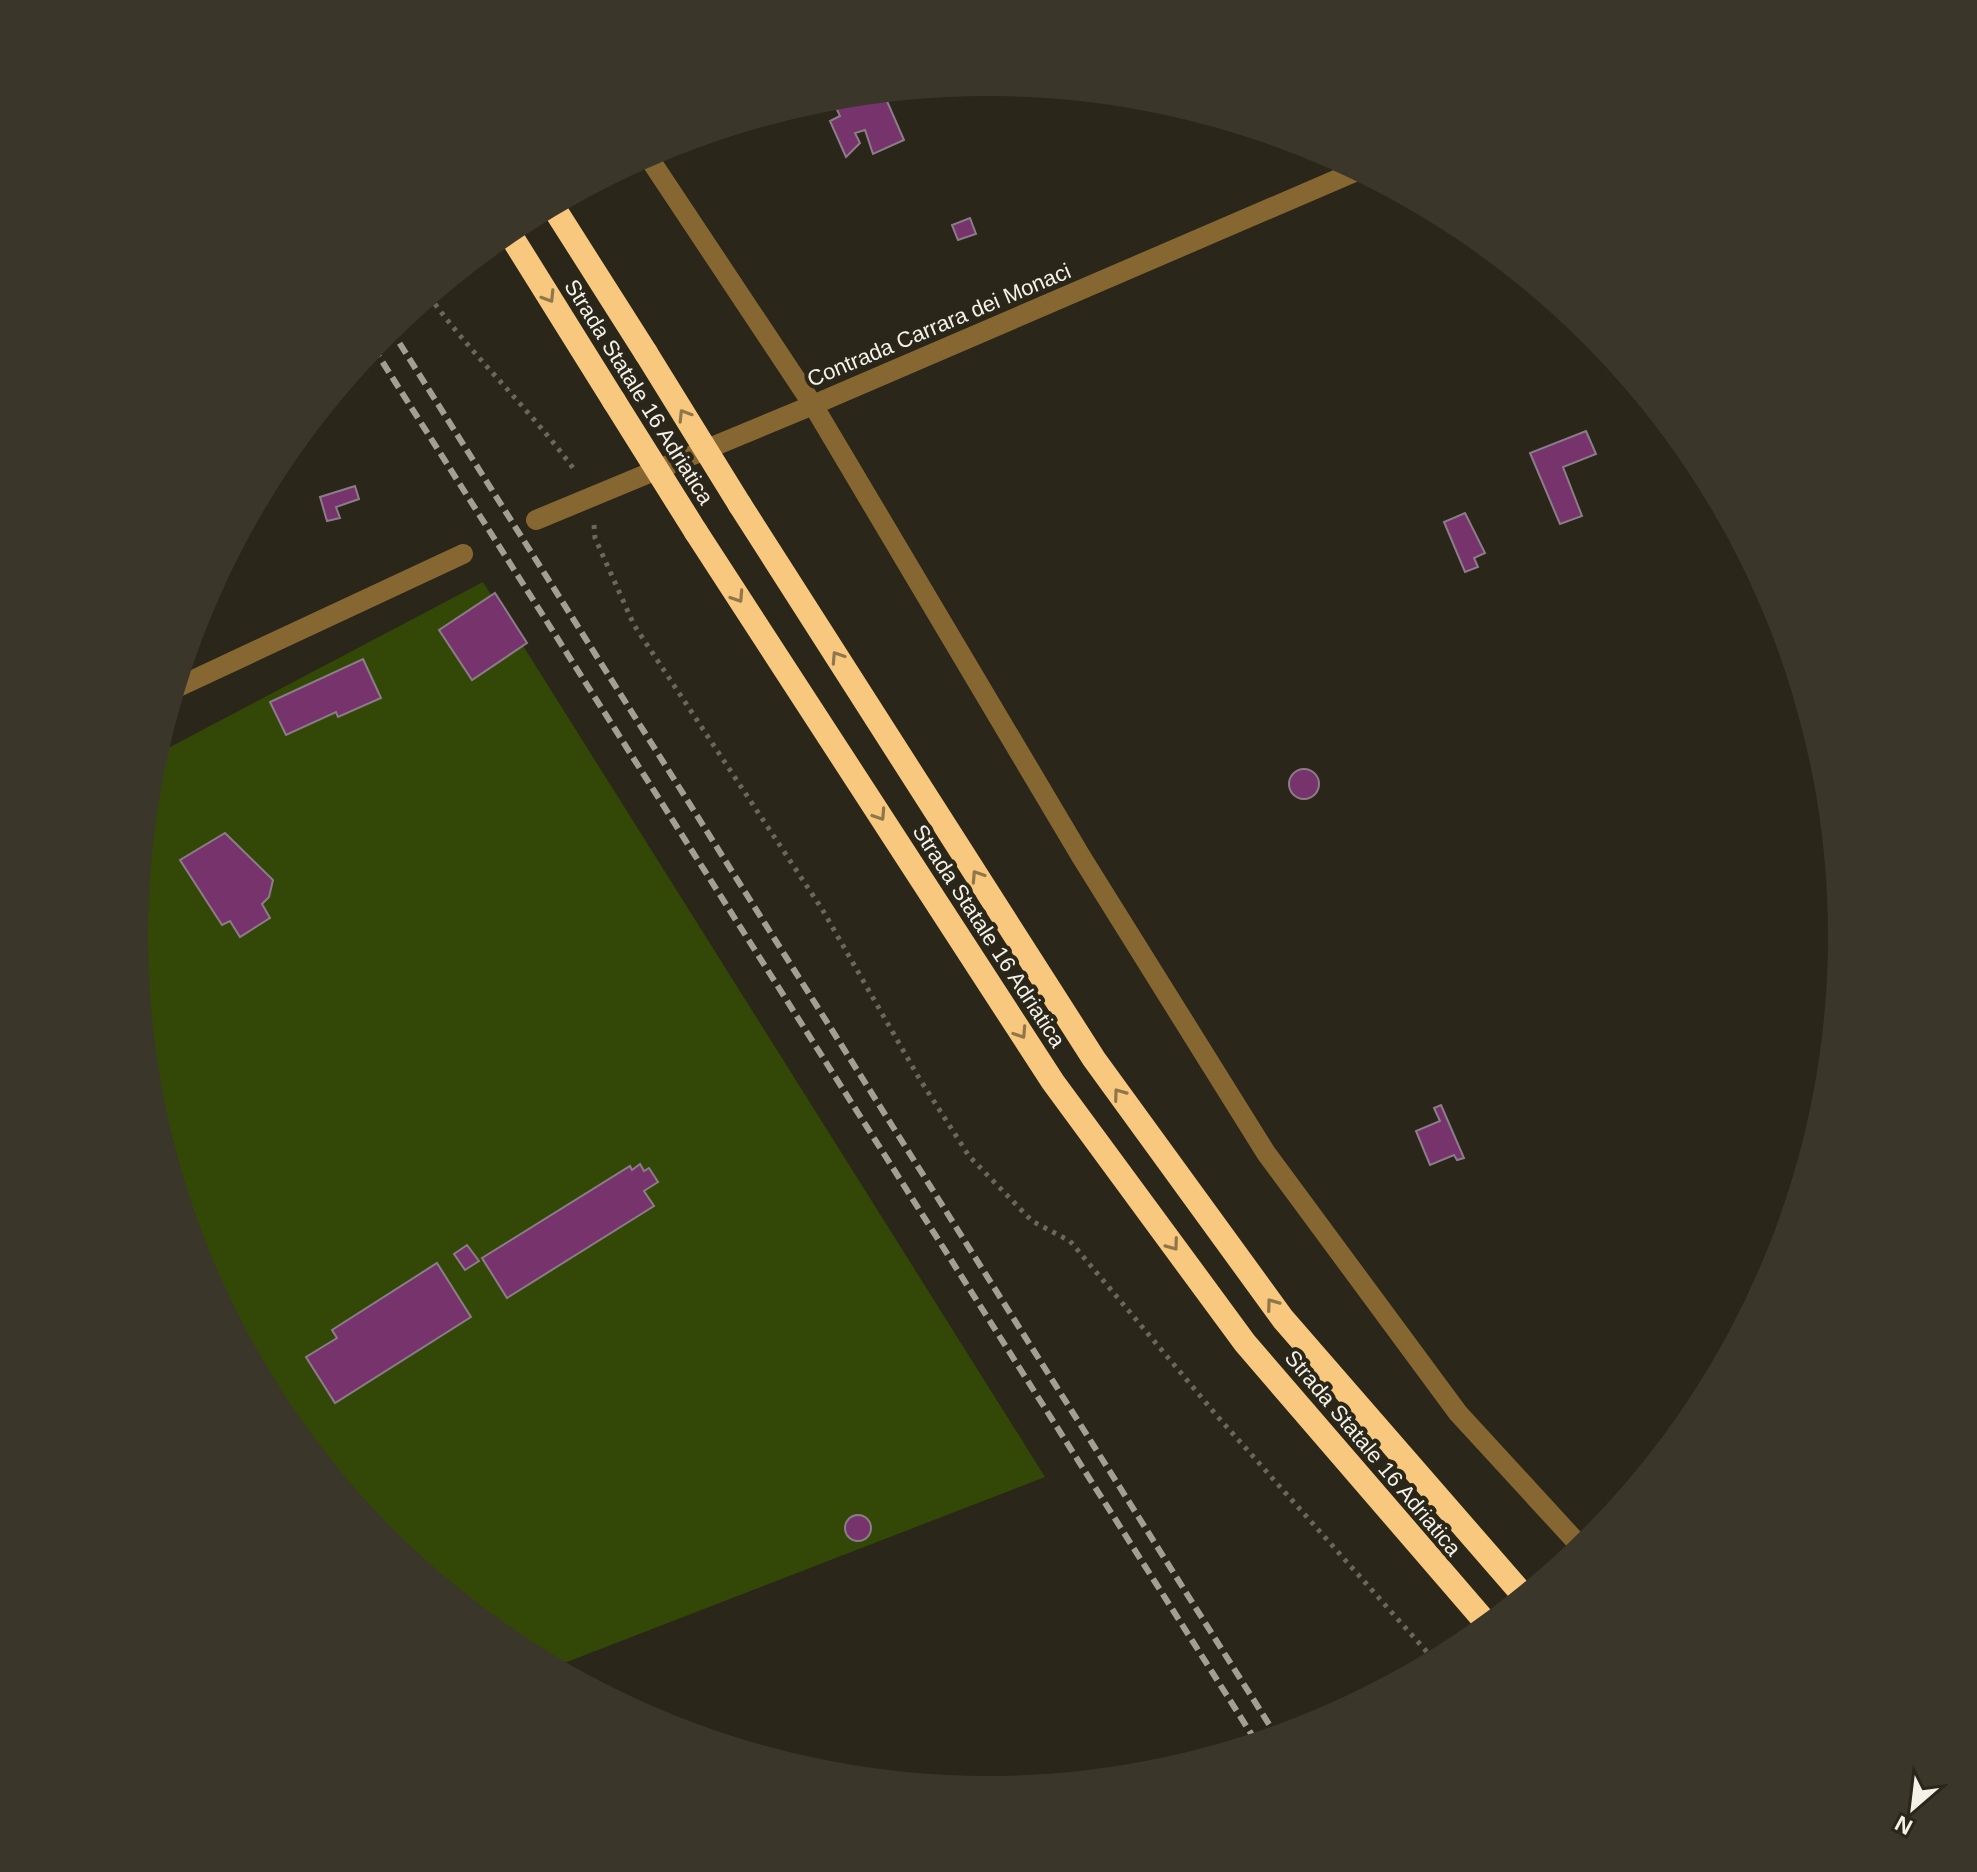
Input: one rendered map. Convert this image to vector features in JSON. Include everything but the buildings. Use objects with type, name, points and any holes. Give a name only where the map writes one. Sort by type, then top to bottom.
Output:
[{"type":"highway","name":"Strada Statale 16 Adriatica","points":[[559,215],[1094,1059],[1283,1319],[1517,1588]]},
{"type":"highway","name":"Strada Statale 16 Adriatica","points":[[515,243],[696,532],[1053,1082],[1245,1343],[1480,1616]]},
{"type":"street","points":[[654,166],[813,405],[1082,858],[1266,1153],[1458,1413],[1573,1538]]},
{"type":"street","name":"Contrada Carrara dei Monaci","points":[[536,520],[813,405],[1345,176]]},
{"type":"street","points":[[188,682],[463,554]]},
{"type":"path","points":[[435,304],[463,343],[552,439],[593,495],[595,538],[634,625],[822,909],[919,1078],[969,1156],[1032,1221],[1070,1241],[1218,1417],[1427,1652]]},
{"type":"green space","points":[[483,582],[1045,1477],[567,1662],[477,1602],[435,1568],[357,1490],[290,1403],[235,1308],[193,1206],[165,1100],[150,991],[150,881],[156,826],[171,747]]},
{"type":"railway","points":[[397,340],[1271,1727]]},
{"type":"railway","points":[[380,358],[1251,1733]]}]
